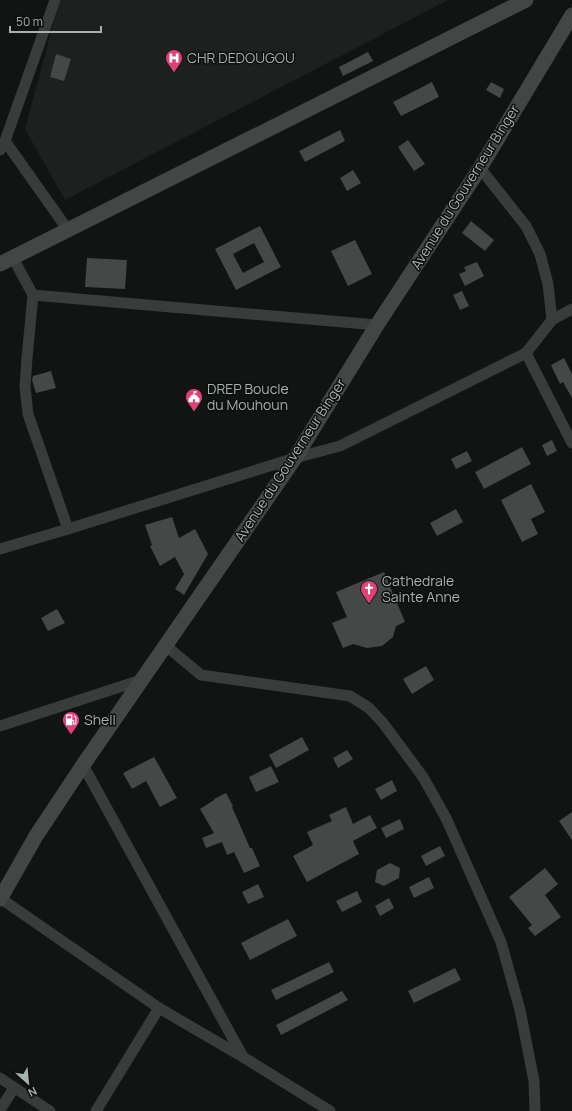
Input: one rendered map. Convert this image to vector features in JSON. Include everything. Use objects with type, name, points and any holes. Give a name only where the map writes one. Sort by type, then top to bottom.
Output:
[{"type":"main road","points":[[7,261],[526,0]]},
{"type":"main road","name":"Avenue du Gouverneur Binger","points":[[0,898],[36,836],[83,765],[294,458],[377,325],[480,168],[572,15]]},
{"type":"street","points":[[55,0],[3,145],[68,230]]},
{"type":"street","points":[[480,168],[526,226],[540,254],[548,284],[552,320]]},
{"type":"street","points":[[7,261],[27,282],[33,295],[25,387],[28,414],[68,529]]},
{"type":"street","points":[[33,295],[377,325]]},
{"type":"street","points":[[0,549],[294,458],[340,446],[526,354],[552,320],[572,309]]},
{"type":"street","points":[[526,354],[572,443]]},
{"type":"street","points":[[165,645],[201,675],[350,696],[370,708],[383,723],[423,777],[446,818],[501,942],[520,1010],[534,1081],[535,1111]]},
{"type":"street","points":[[0,726],[141,680]]},
{"type":"street","points":[[83,765],[243,1057]]},
{"type":"street","points":[[0,898],[159,1008],[243,1057],[330,1111]]},
{"type":"street","points":[[96,1111],[159,1008]]},
{"type":"street","points":[[0,1078],[50,1111]]},
{"type":"street","points":[[0,1110],[14,1088]]},
{"type":"shaded area","name":"CHR DEDOUGOU","points":[[61,0],[448,0],[65,200],[25,129],[55,17]]},
{"type":"building","points":[[368,52],[373,61],[343,76],[339,67]]},
{"type":"building","points":[[56,54],[71,59],[64,81],[50,77]]},
{"type":"building","points":[[432,82],[439,97],[401,116],[393,102]]},
{"type":"building","points":[[491,82],[504,89],[500,98],[486,90]]},
{"type":"building","points":[[340,130],[345,141],[305,162],[299,151]]},
{"type":"building","points":[[408,140],[425,164],[414,171],[398,147]]},
{"type":"building","points":[[353,170],[361,183],[347,191],[340,178]]},
{"type":"building","points":[[471,221],[494,240],[485,251],[462,233]]},
{"type":"building","points":[[260,226],[281,267],[236,290],[215,249]],"holes":[[[254,243],[264,262],[243,273],[233,254]]]},
{"type":"building","points":[[355,240],[372,274],[348,286],[331,251]]},
{"type":"building","points":[[87,258],[127,260],[125,289],[85,287]]},
{"type":"building","points":[[477,262],[484,276],[465,286],[459,274],[466,271],[464,267]]},
{"type":"building","points":[[462,291],[469,306],[460,310],[453,295]]},
{"type":"building","points":[[564,358],[572,374],[572,398],[563,382],[560,384],[551,365]]},
{"type":"building","points":[[51,371],[56,388],[36,393],[32,380],[33,376]]},
{"type":"building","points":[[552,440],[557,451],[547,456],[542,445]]},
{"type":"building","points":[[522,447],[531,464],[484,489],[475,472]]},
{"type":"building","points":[[467,451],[472,461],[456,469],[451,459]]},
{"type":"building","points":[[531,484],[545,512],[531,519],[538,534],[522,542],[501,500]]},
{"type":"building","points":[[456,509],[463,522],[437,536],[430,523]]},
{"type":"building","points":[[172,517],[179,538],[195,529],[208,554],[184,595],[175,589],[184,574],[175,557],[160,566],[150,546],[152,545],[145,525]]},
{"type":"building","name":"Cathedrale Sainte Anne","points":[[384,572],[405,622],[396,626],[393,637],[382,646],[367,648],[353,644],[343,648],[332,623],[347,617],[336,592]]},
{"type":"building","points":[[57,609],[65,623],[48,631],[41,618]]},
{"type":"building","points":[[426,666],[434,680],[412,694],[403,679]]},
{"type":"building","points":[[302,737],[309,750],[276,768],[269,755]]},
{"type":"building","points":[[347,750],[353,759],[338,768],[333,758]]},
{"type":"building","points":[[154,757],[177,798],[160,807],[146,781],[132,789],[123,773]]},
{"type":"building","points":[[271,766],[279,782],[256,792],[249,777]]},
{"type":"building","points":[[392,780],[397,791],[381,800],[375,789]]},
{"type":"building","points":[[226,793],[233,806],[232,807],[250,848],[252,848],[260,866],[244,873],[234,852],[227,855],[222,842],[206,848],[202,838],[214,833],[200,809]]},
{"type":"building","points":[[346,807],[353,824],[370,815],[377,828],[353,841],[359,854],[307,882],[293,856],[313,845],[307,832],[332,821],[329,815]]},
{"type":"building","points":[[572,812],[572,840],[559,821]]},
{"type":"building","points":[[400,819],[404,829],[386,838],[381,828]]},
{"type":"building","points":[[440,846],[445,856],[426,866],[421,856]]},
{"type":"building","points":[[390,863],[400,868],[399,878],[384,886],[375,882],[377,870]]},
{"type":"building","points":[[545,868],[558,884],[545,895],[561,917],[535,936],[528,928],[532,925],[509,897]]},
{"type":"building","points":[[429,877],[434,888],[414,898],[409,887]]},
{"type":"building","points":[[258,884],[264,897],[248,904],[242,892]]},
{"type":"building","points":[[357,891],[362,902],[342,912],[336,901]]},
{"type":"building","points":[[389,898],[394,908],[380,916],[375,906]]},
{"type":"building","points":[[288,919],[297,936],[250,960],[241,943]]},
{"type":"building","points":[[329,962],[334,972],[276,1000],[271,990]]},
{"type":"building","points":[[455,968],[461,980],[414,1003],[408,991]]},
{"type":"building","points":[[342,991],[348,1000],[281,1035],[276,1025]]},
{"type":"place","name":"CHR DEDOUGOU","points":[[174,73]]},
{"type":"place","name":"DREP Boucle du Mouhoun","points":[[194,412]]},
{"type":"place","name":"Cathedrale Sainte Anne","points":[[369,604]]},
{"type":"place","name":"Shell","points":[[71,735]]}]
